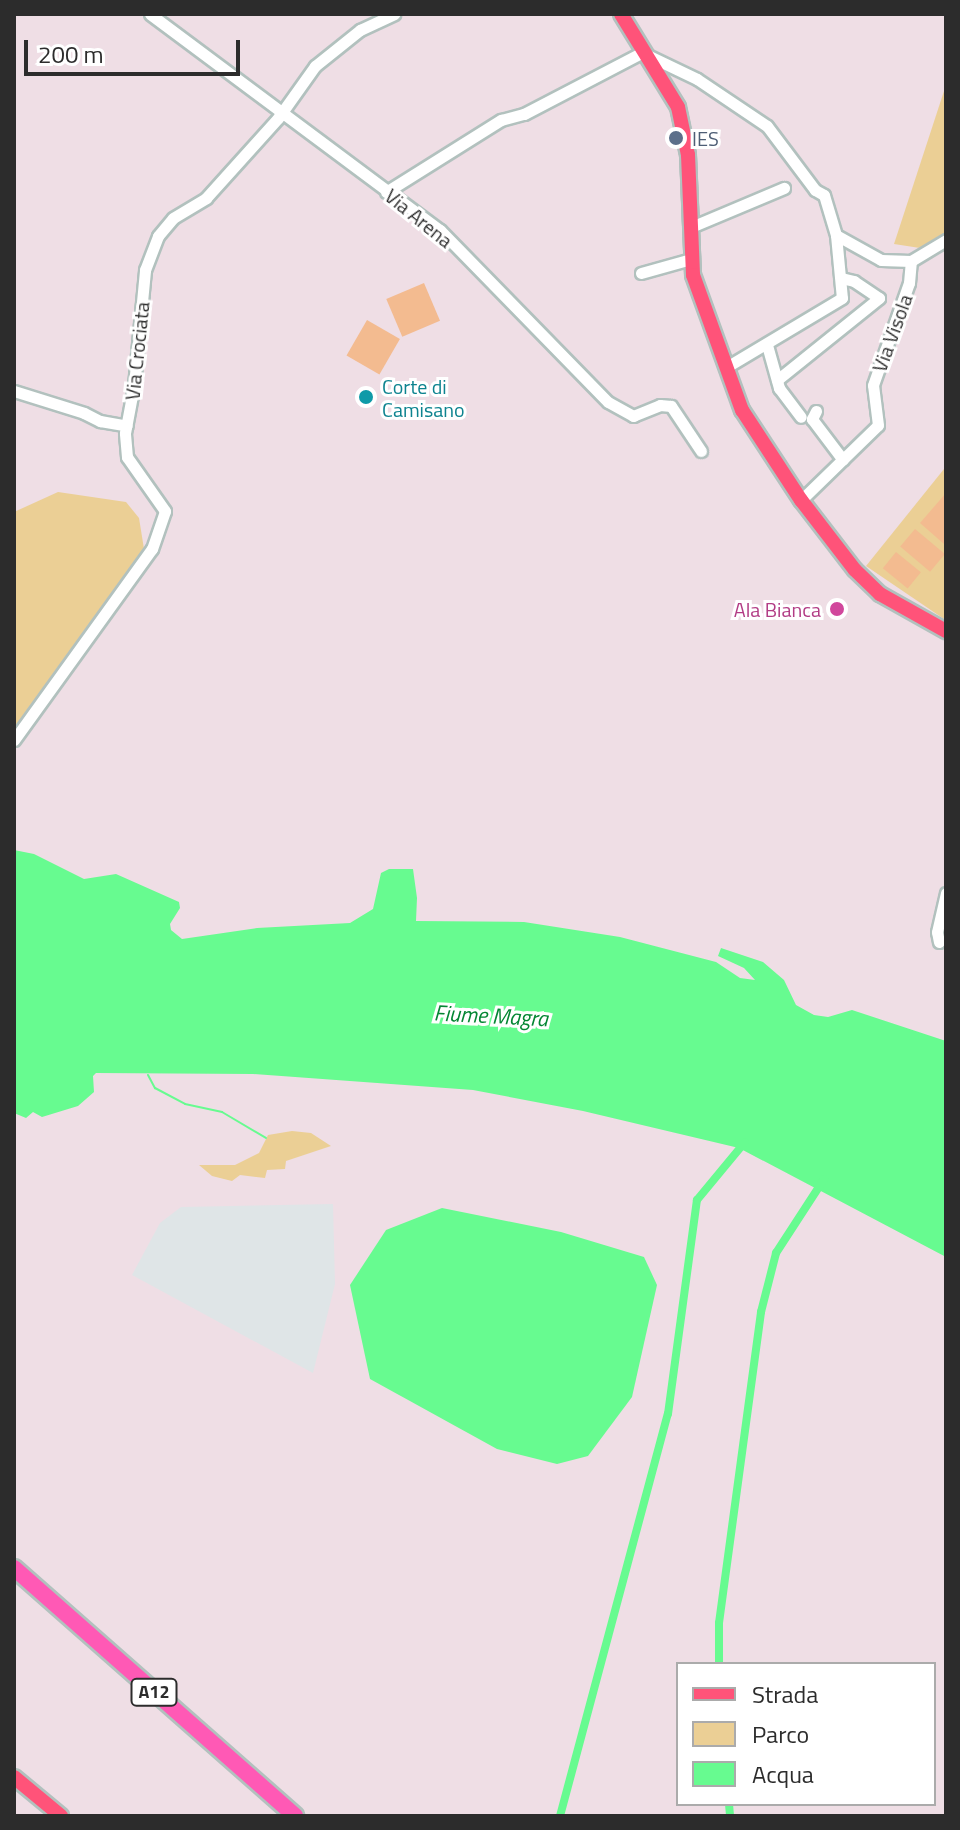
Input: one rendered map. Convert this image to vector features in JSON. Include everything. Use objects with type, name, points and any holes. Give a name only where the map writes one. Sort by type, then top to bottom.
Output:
[{"type":"highway","name":"A12","points":[[14,1568],[295,1816]]},
{"type":"highway","name":"A12","points":[[14,1582],[279,1816]]},
{"type":"main road","points":[[621,14],[671,93],[682,121],[695,283],[742,410],[801,500],[867,582],[880,594],[946,631]]},
{"type":"main road","points":[[14,1777],[61,1816]]},
{"type":"street","name":"Via Arena","points":[[150,14],[440,230],[608,402],[633,416],[660,405],[671,406],[701,451]]},
{"type":"street","name":"Via Crociata","points":[[14,740],[152,549],[165,511],[127,457],[127,426],[145,270],[153,245],[173,218],[206,198],[282,112],[315,66],[360,30],[395,14]]},
{"type":"street","points":[[386,192],[501,120],[524,114],[646,53],[697,79],[767,126],[815,190],[824,195],[836,235],[841,278],[842,298],[834,305],[725,368]]},
{"type":"street","points":[[691,227],[784,188]]},
{"type":"street","name":"Via Visola","points":[[801,500],[878,425],[873,385],[906,296],[911,261],[881,260],[836,235]]},
{"type":"street","points":[[911,261],[946,240]]},
{"type":"street","points":[[641,273],[691,259]]},
{"type":"street","name":"Via Visola","points":[[777,380],[879,298],[863,286],[841,278]]},
{"type":"street","points":[[767,345],[784,396],[801,417]]},
{"type":"street","points":[[14,391],[100,421],[127,426]]},
{"type":"street","points":[[816,411],[812,419],[843,460]]},
{"type":"street","points":[[939,942],[937,932],[946,893]]},
{"type":"shaded area","points":[[424,283],[440,321],[402,337],[386,299]]},
{"type":"shaded area","points":[[367,320],[400,339],[379,375],[346,356]]},
{"type":"shaded area","points":[[946,493],[946,542],[944,544],[920,523]]},
{"type":"shaded area","points":[[915,529],[945,554],[930,572],[900,547]]},
{"type":"shaded area","points":[[896,552],[921,572],[908,588],[883,568]]},
{"type":"shaded area","points":[[333,1204],[335,1284],[313,1373],[132,1275],[160,1223],[181,1207]]},
{"type":"green space","points":[[946,89],[946,252],[894,244],[944,91]]},
{"type":"green space","points":[[944,469],[946,619],[866,566]]},
{"type":"green space","points":[[58,492],[126,502],[139,518],[144,549],[93,626],[14,731],[14,512]]},
{"type":"green space","points":[[292,1131],[311,1133],[331,1146],[286,1161],[285,1169],[267,1170],[265,1178],[240,1175],[232,1181],[212,1176],[199,1165],[235,1165],[259,1153],[268,1135]]},
{"type":"water","name":"Fiume Magra","points":[[14,850],[34,854],[84,879],[116,874],[179,902],[180,908],[170,924],[171,930],[182,939],[257,928],[350,923],[373,909],[381,873],[389,869],[413,869],[416,921],[524,922],[620,937],[716,962],[740,978],[755,980],[744,968],[718,956],[721,948],[763,962],[784,980],[796,1005],[814,1015],[828,1017],[852,1010],[946,1041],[946,1257],[739,1148],[583,1111],[473,1090],[253,1074],[96,1073],[93,1076],[94,1092],[78,1106],[42,1117],[33,1112],[26,1118],[14,1113]]},
{"type":"water","points":[[442,1208],[561,1232],[644,1257],[657,1285],[632,1397],[588,1456],[557,1464],[497,1449],[370,1379],[350,1285],[386,1230]]},
{"type":"waterway","points":[[148,1075],[155,1088],[185,1104],[222,1112],[266,1138]]},
{"type":"waterway","points":[[560,1816],[668,1414],[697,1200],[745,1142]]},
{"type":"waterway","points":[[719,1662],[719,1623],[761,1312],[776,1253],[824,1179]]},
{"type":"waterway","points":[[729,1806],[730,1816]]},
{"type":"place","name":"IES","points":[[676,138]]},
{"type":"place","name":"Corte di Camisano","points":[[366,397]]},
{"type":"place","name":"Ala Bianca","points":[[837,609]]}]
